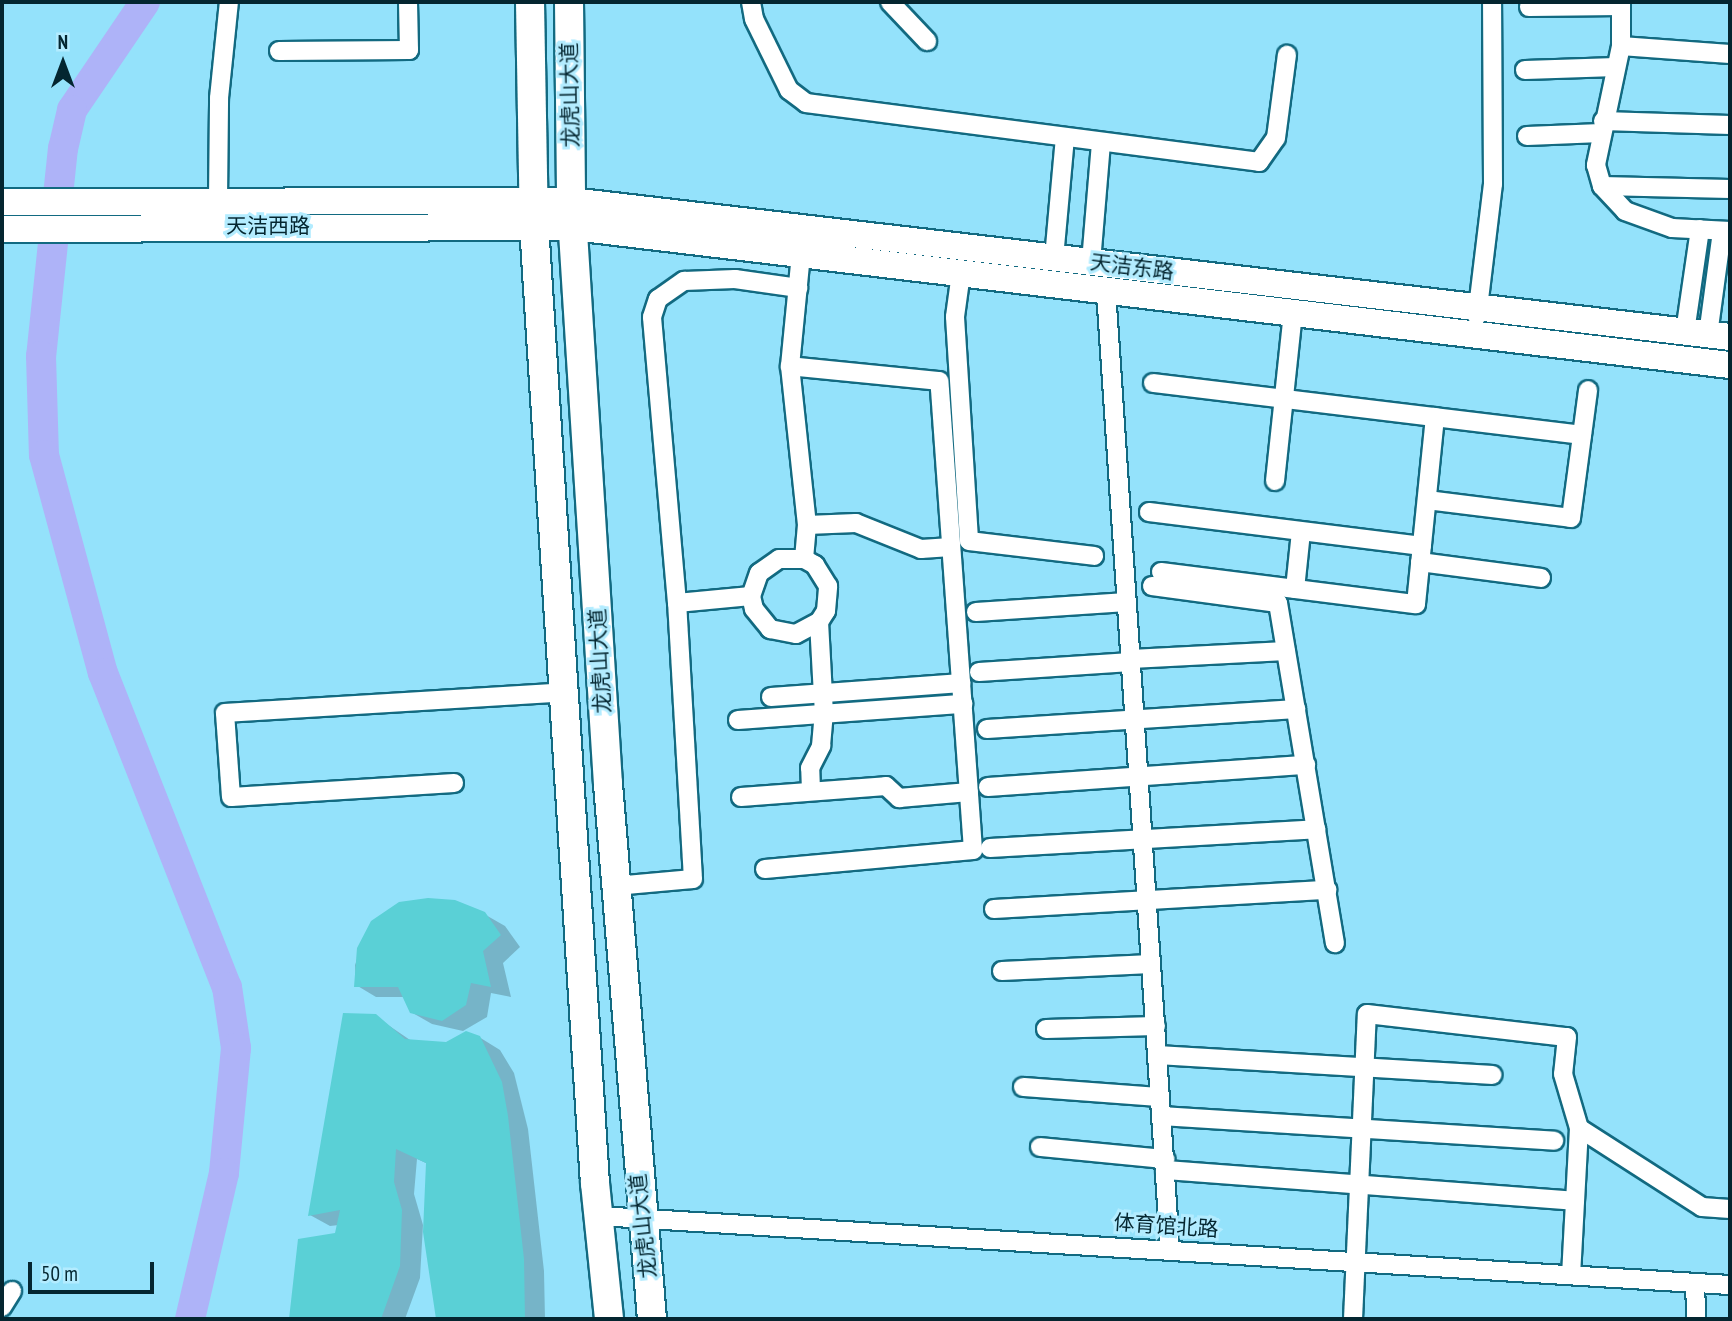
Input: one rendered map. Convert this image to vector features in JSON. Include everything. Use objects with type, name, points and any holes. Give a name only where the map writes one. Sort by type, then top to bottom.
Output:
[{"type":"main road","name":"龙虎山大道","points":[[530,2],[534,213],[598,1216],[609,1319]]},
{"type":"main road","name":"龙虎山大道","points":[[569,2],[573,214],[615,886],[652,1319]]},
{"type":"main road","name":"天洁西路","points":[[2,202],[218,200],[534,213]]},
{"type":"main road","name":"天洁西路","points":[[2,229],[145,227],[534,213]]},
{"type":"main road","name":"天洁东路","points":[[534,213],[573,214],[1054,258],[1708,335]]},
{"type":"main road","name":"天洁东路","points":[[573,214],[801,254],[1730,365]]},
{"type":"street","points":[[218,200],[219,98],[229,2]]},
{"type":"street","points":[[279,51],[409,50],[408,2]]},
{"type":"street","points":[[751,2],[754,19],[789,90],[806,103],[1259,162],[1276,138],[1287,55]]},
{"type":"street","points":[[890,2],[927,41]]},
{"type":"street","points":[[1475,335],[1493,184],[1492,2]]},
{"type":"street","points":[[1529,7],[1621,4],[1621,46],[1596,164],[1602,186],[1625,211],[1672,228],[1726,231],[1708,335]]},
{"type":"street","points":[[1621,46],[1730,54]]},
{"type":"street","points":[[1525,70],[1616,67]]},
{"type":"street","points":[[1527,136],[1602,127],[1730,125]]},
{"type":"street","points":[[1054,258],[1065,137]]},
{"type":"street","points":[[1091,262],[1101,142]]},
{"type":"street","points":[[1602,186],[1730,189]]},
{"type":"street","points":[[1700,229],[1708,335]]},
{"type":"street","points":[[801,254],[790,366],[807,524],[804,559]]},
{"type":"street","points":[[961,273],[955,317],[969,541],[1094,556]]},
{"type":"street","points":[[615,886],[693,879],[677,603],[652,317],[657,299],[684,281],[735,279],[798,288]]},
{"type":"street","points":[[1106,291],[1171,1250]]},
{"type":"street","points":[[1275,481],[1293,313]]},
{"type":"street","points":[[765,869],[973,850],[939,381],[790,366]]},
{"type":"street","points":[[1153,383],[1582,435]]},
{"type":"street","points":[[1427,500],[1572,518],[1588,390]]},
{"type":"street","points":[[1335,943],[1278,604],[1157,579],[1295,589],[1416,604],[1435,418]]},
{"type":"street","points":[[1149,512],[1301,532],[1541,578]]},
{"type":"street","points":[[807,524],[856,523],[921,549],[951,547]]},
{"type":"street","points":[[1295,589],[1301,532]]},
{"type":"street","points":[[791,557],[804,559],[815,565],[828,586],[826,611],[819,622],[796,634],[770,629],[760,620],[751,596],[759,573],[768,564],[791,557]]},
{"type":"street","points":[[677,603],[751,596]]},
{"type":"street","points":[[976,612],[1127,602]]},
{"type":"street","points":[[811,792],[810,768],[821,746],[824,714],[819,622]]},
{"type":"street","points":[[979,672],[1286,651]]},
{"type":"street","points":[[771,697],[961,683]]},
{"type":"street","points":[[454,783],[231,797],[225,713],[564,692]]},
{"type":"street","points":[[738,720],[963,704]]},
{"type":"street","points":[[987,729],[1296,709]]},
{"type":"street","points":[[988,787],[1306,765]]},
{"type":"street","points":[[741,797],[886,786],[899,798],[969,792]]},
{"type":"street","points":[[990,848],[1316,829]]},
{"type":"street","points":[[994,909],[1326,890]]},
{"type":"street","points":[[1002,971],[1151,964]]},
{"type":"street","points":[[1353,1319],[1353,1261],[1367,1014],[1567,1037],[1563,1074],[1579,1128],[1572,1275]]},
{"type":"street","points":[[1046,1029],[1156,1026]]},
{"type":"street","points":[[1158,1055],[1492,1075]]},
{"type":"street","points":[[1023,1087],[1160,1097]]},
{"type":"street","points":[[1161,1116],[1554,1141]]},
{"type":"street","points":[[1579,1128],[1702,1207],[1730,1209]]},
{"type":"street","points":[[1040,1147],[1165,1165],[1357,1185],[1575,1201]]},
{"type":"street","name":"体育馆北路","points":[[598,1216],[642,1216],[1730,1286]]},
{"type":"street","points":[[1695,1283],[1696,1319]]},
{"type":"street","points":[[2,1307],[12,1291]]},
{"type":"building","points":[[428,898],[455,900],[485,912],[501,935],[483,951],[491,987],[471,983],[466,1005],[442,1021],[410,1013],[398,987],[354,987],[357,948],[371,921],[399,902]]},
{"type":"building","points":[[343,1013],[376,1014],[405,1039],[446,1042],[466,1031],[480,1036],[502,1082],[508,1116],[524,1259],[525,1319],[436,1319],[423,1232],[426,1163],[396,1149],[394,1182],[402,1210],[400,1266],[381,1319],[289,1319],[298,1239],[335,1233],[340,1210],[308,1216]]},
{"type":"waterway","points":[[145,2],[72,110],[63,148],[41,356],[44,455],[103,673],[227,987],[236,1048],[224,1173],[190,1319]]}]
